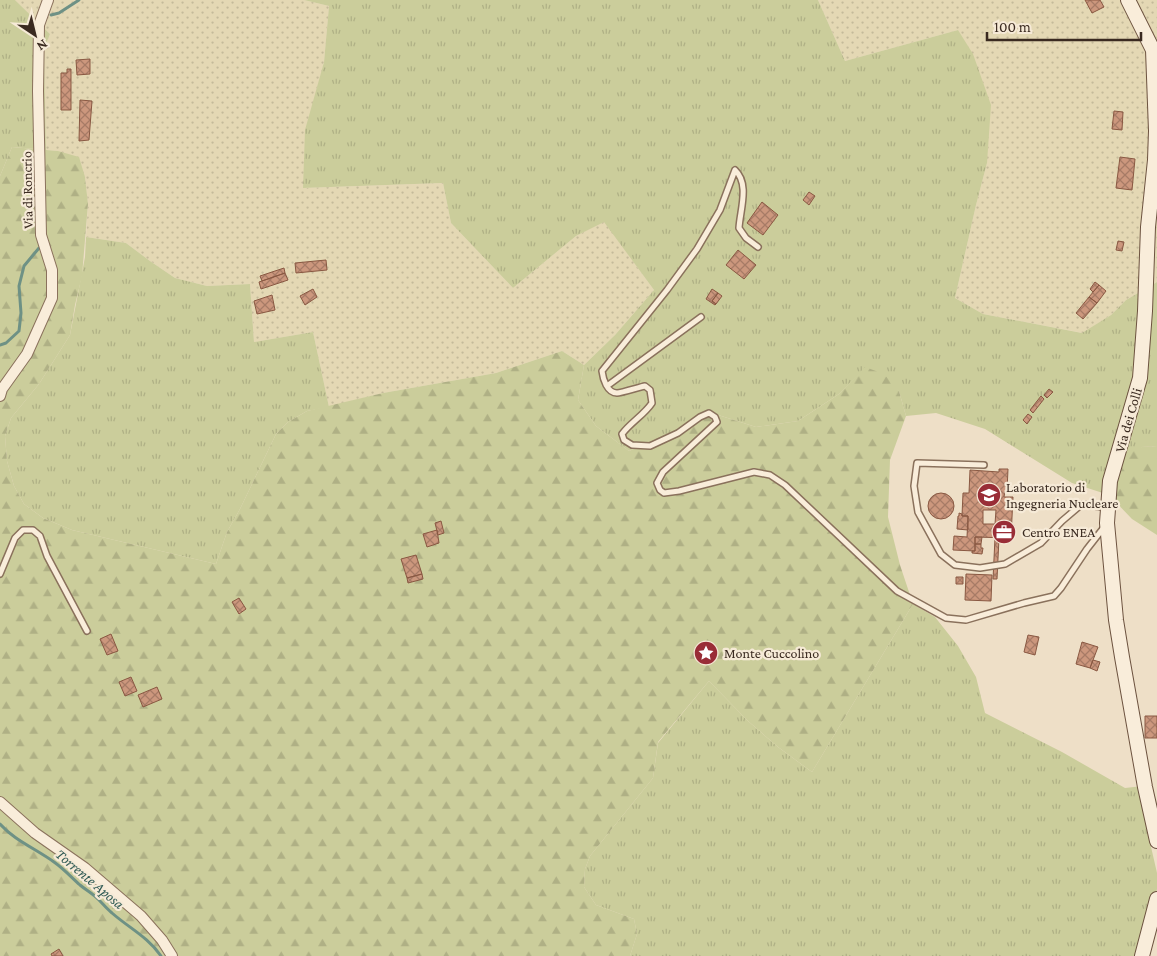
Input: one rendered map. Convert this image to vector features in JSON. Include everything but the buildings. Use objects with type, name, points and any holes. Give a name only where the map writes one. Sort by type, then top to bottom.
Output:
[{"type":"main road","name":"Via dei Colli","points":[[1128,0],[1155,50],[1156,131],[1148,228],[1140,378],[1110,481],[1107,524],[1116,620],[1145,786],[1157,841]]},
{"type":"main road","points":[[1142,956],[1157,899]]},
{"type":"street","name":"Via di Roncrio","points":[[0,396],[2,390],[27,354],[52,298],[52,270],[41,234],[38,91],[39,25],[48,0]]},
{"type":"street","points":[[0,802],[35,833],[85,868],[141,916],[162,940],[172,956]]},
{"type":"lane","points":[[758,247],[746,238],[739,228],[744,193],[740,175],[735,170],[720,210],[696,249],[667,290],[602,371],[604,382],[611,391],[617,393],[645,386],[650,390],[652,403],[647,411],[628,425],[622,434],[624,440],[632,445],[650,446],[678,434],[700,417],[709,413],[716,417],[717,422],[663,472],[657,482],[660,490],[664,493],[678,491],[754,472],[770,476],[785,485],[897,591],[946,618],[966,620],[1054,596],[1062,588],[1087,549],[1107,524]]},
{"type":"lane","points":[[607,386],[701,317]]},
{"type":"lane","points":[[984,465],[917,463],[914,486],[918,512],[941,554],[955,565],[980,568],[1005,564],[1041,543],[1082,504],[1108,508]]},
{"type":"lane","points":[[0,574],[15,538],[23,530],[32,530],[40,536],[47,556],[87,631]]},
{"type":"shaded area","points":[[15,0],[304,0],[329,6],[324,62],[316,94],[303,188],[443,183],[451,223],[513,288],[576,236],[604,221],[654,290],[615,335],[584,365],[562,351],[496,373],[383,393],[329,407],[313,332],[254,342],[250,284],[207,286],[175,278],[126,243],[86,237],[88,204],[85,177],[58,151],[46,150],[44,49],[50,34]]},
{"type":"shaded area","points":[[818,0],[1157,0],[1157,282],[1126,300],[1111,315],[1083,333],[983,314],[955,298],[987,163],[958,30],[845,61]]},
{"type":"green space","points":[[0,0],[15,0],[50,34],[44,49],[46,150],[12,147],[0,176]]},
{"type":"green space","points":[[304,0],[818,0],[845,61],[958,30],[973,54],[991,105],[987,163],[955,298],[983,314],[1082,333],[1111,315],[1126,300],[1157,282],[1157,446],[1142,447],[1109,495],[1072,483],[985,429],[936,413],[906,416],[899,391],[865,368],[839,394],[798,421],[756,427],[715,414],[629,451],[596,426],[578,400],[584,365],[615,335],[654,290],[604,222],[576,236],[513,288],[451,223],[443,183],[303,188],[305,130],[324,62],[329,6]]},
{"type":"green space","points":[[12,147],[58,151],[79,157],[85,177],[88,204],[82,276],[70,335],[39,384],[11,418],[5,436],[7,461],[14,486],[24,504],[43,518],[72,530],[216,564],[227,532],[276,434],[288,422],[307,411],[383,393],[496,373],[562,351],[584,365],[578,400],[596,426],[629,451],[715,414],[756,427],[798,421],[839,394],[865,367],[884,374],[899,391],[906,416],[890,460],[888,517],[900,565],[913,604],[812,772],[778,747],[748,721],[709,681],[658,742],[653,778],[590,856],[585,869],[584,887],[596,905],[634,919],[637,934],[630,956],[0,956],[0,176]]},
{"type":"green space","points":[[86,237],[126,243],[175,278],[207,286],[250,284],[254,342],[313,332],[329,407],[307,411],[288,422],[276,434],[227,532],[216,564],[72,530],[43,518],[24,504],[14,486],[7,461],[5,436],[11,418],[39,384],[70,335],[85,257]]},
{"type":"green space","points":[[1157,446],[1157,535],[1132,519],[1109,495],[1120,454],[1142,447]]},
{"type":"green space","points":[[913,604],[935,617],[958,646],[976,677],[985,713],[1062,752],[1125,788],[1143,786],[1146,825],[1157,873],[1157,889],[1148,938],[1141,956],[630,956],[637,934],[634,919],[596,905],[584,887],[585,869],[590,856],[653,778],[658,743],[709,681],[748,721],[778,747],[812,772]]},
{"type":"waterway","name":"Torrente Aposa","points":[[51,15],[59,13],[79,0]]},
{"type":"waterway","name":"Torrente Aposa","points":[[0,345],[6,343],[19,331],[21,313],[19,286],[24,266],[39,248]]},
{"type":"waterway","name":"Torrente Aposa","points":[[0,824],[18,840],[61,867],[110,911],[144,938],[161,956]]},
{"type":"place","name":"Laboratorio di Ingegneria Nucleare","points":[[989,495]]},
{"type":"place","name":"Centro ENEA","points":[[1004,532]]},
{"type":"place","name":"Monte Cuccolino","points":[[706,653]]}]
